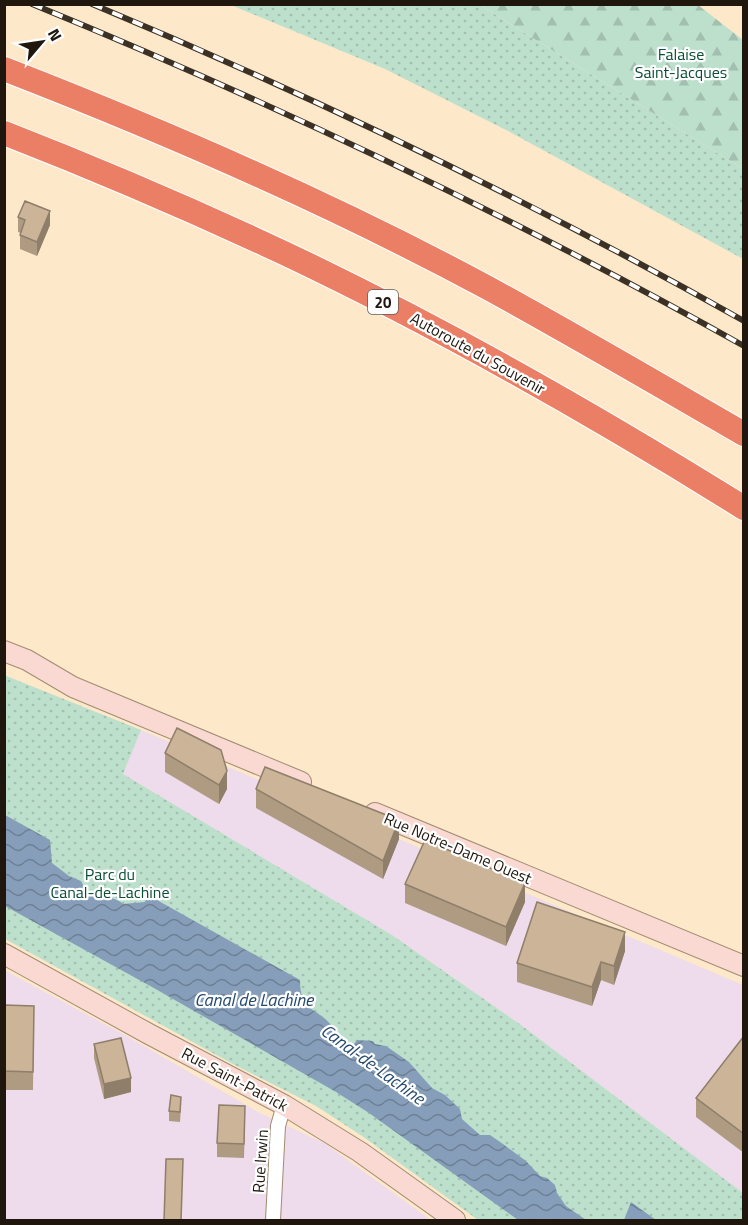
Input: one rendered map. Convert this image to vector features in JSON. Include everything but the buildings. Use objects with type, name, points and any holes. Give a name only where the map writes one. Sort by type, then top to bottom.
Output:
[{"type":"highway","points":[[4,69],[146,125],[355,220],[497,293],[744,434]]},
{"type":"highway","name":"Autoroute du Souvenir","points":[[4,133],[186,208],[372,296],[531,381],[744,508]]},
{"type":"main road","points":[[4,651],[27,660],[73,687]]},
{"type":"main road","points":[[4,666],[73,687],[320,790]]},
{"type":"main road","name":"Rue Notre-Dame Ouest","points":[[353,804],[744,966]]},
{"type":"main road","name":"Rue Saint-Patrick","points":[[4,954],[284,1105],[360,1152],[455,1221]]},
{"type":"street","name":"Rue Irwin","points":[[273,1221],[278,1126],[284,1105]]},
{"type":"shaded area","points":[[141,730],[743,985],[743,1193],[521,1025],[392,935],[123,774]]},
{"type":"shaded area","points":[[4,970],[125,1035],[260,1113],[324,1143],[431,1220],[5,1220]]},
{"type":"green space","points":[[231,5],[480,5],[743,169],[743,259],[508,131],[385,69]]},
{"type":"green space","name":"Falaise Saint-Jacques","points":[[480,5],[698,5],[743,40],[743,169]]},
{"type":"green space","name":"Parc du Canal-de-Lachine","points":[[4,675],[141,730],[123,774],[392,935],[521,1025],[743,1193],[743,1220],[478,1220],[362,1136],[316,1106],[231,1063],[5,939]]},
{"type":"water","name":"Canal de Lachine","points":[[5,815],[50,840],[52,863],[69,876],[81,881],[85,889],[91,893],[100,892],[123,904],[145,902],[148,895],[300,980],[306,1004],[332,1026],[331,1029],[338,1038],[354,1044],[357,1040],[373,1041],[375,1044],[386,1046],[409,1062],[432,1088],[445,1095],[460,1109],[462,1119],[480,1135],[490,1135],[526,1161],[540,1176],[547,1178],[555,1185],[557,1193],[566,1206],[586,1220],[518,1220],[369,1113],[336,1092],[5,906]]},
{"type":"water","points":[[631,1202],[656,1220],[624,1220]]},
{"type":"railway","points":[[32,4],[214,81],[393,164],[570,252],[744,346]]},
{"type":"railway","points":[[92,4],[258,76],[422,153],[584,234],[744,321]]},
{"type":"water label","name":"Canal-de-Lachine","points":[[373,1064]]}]
